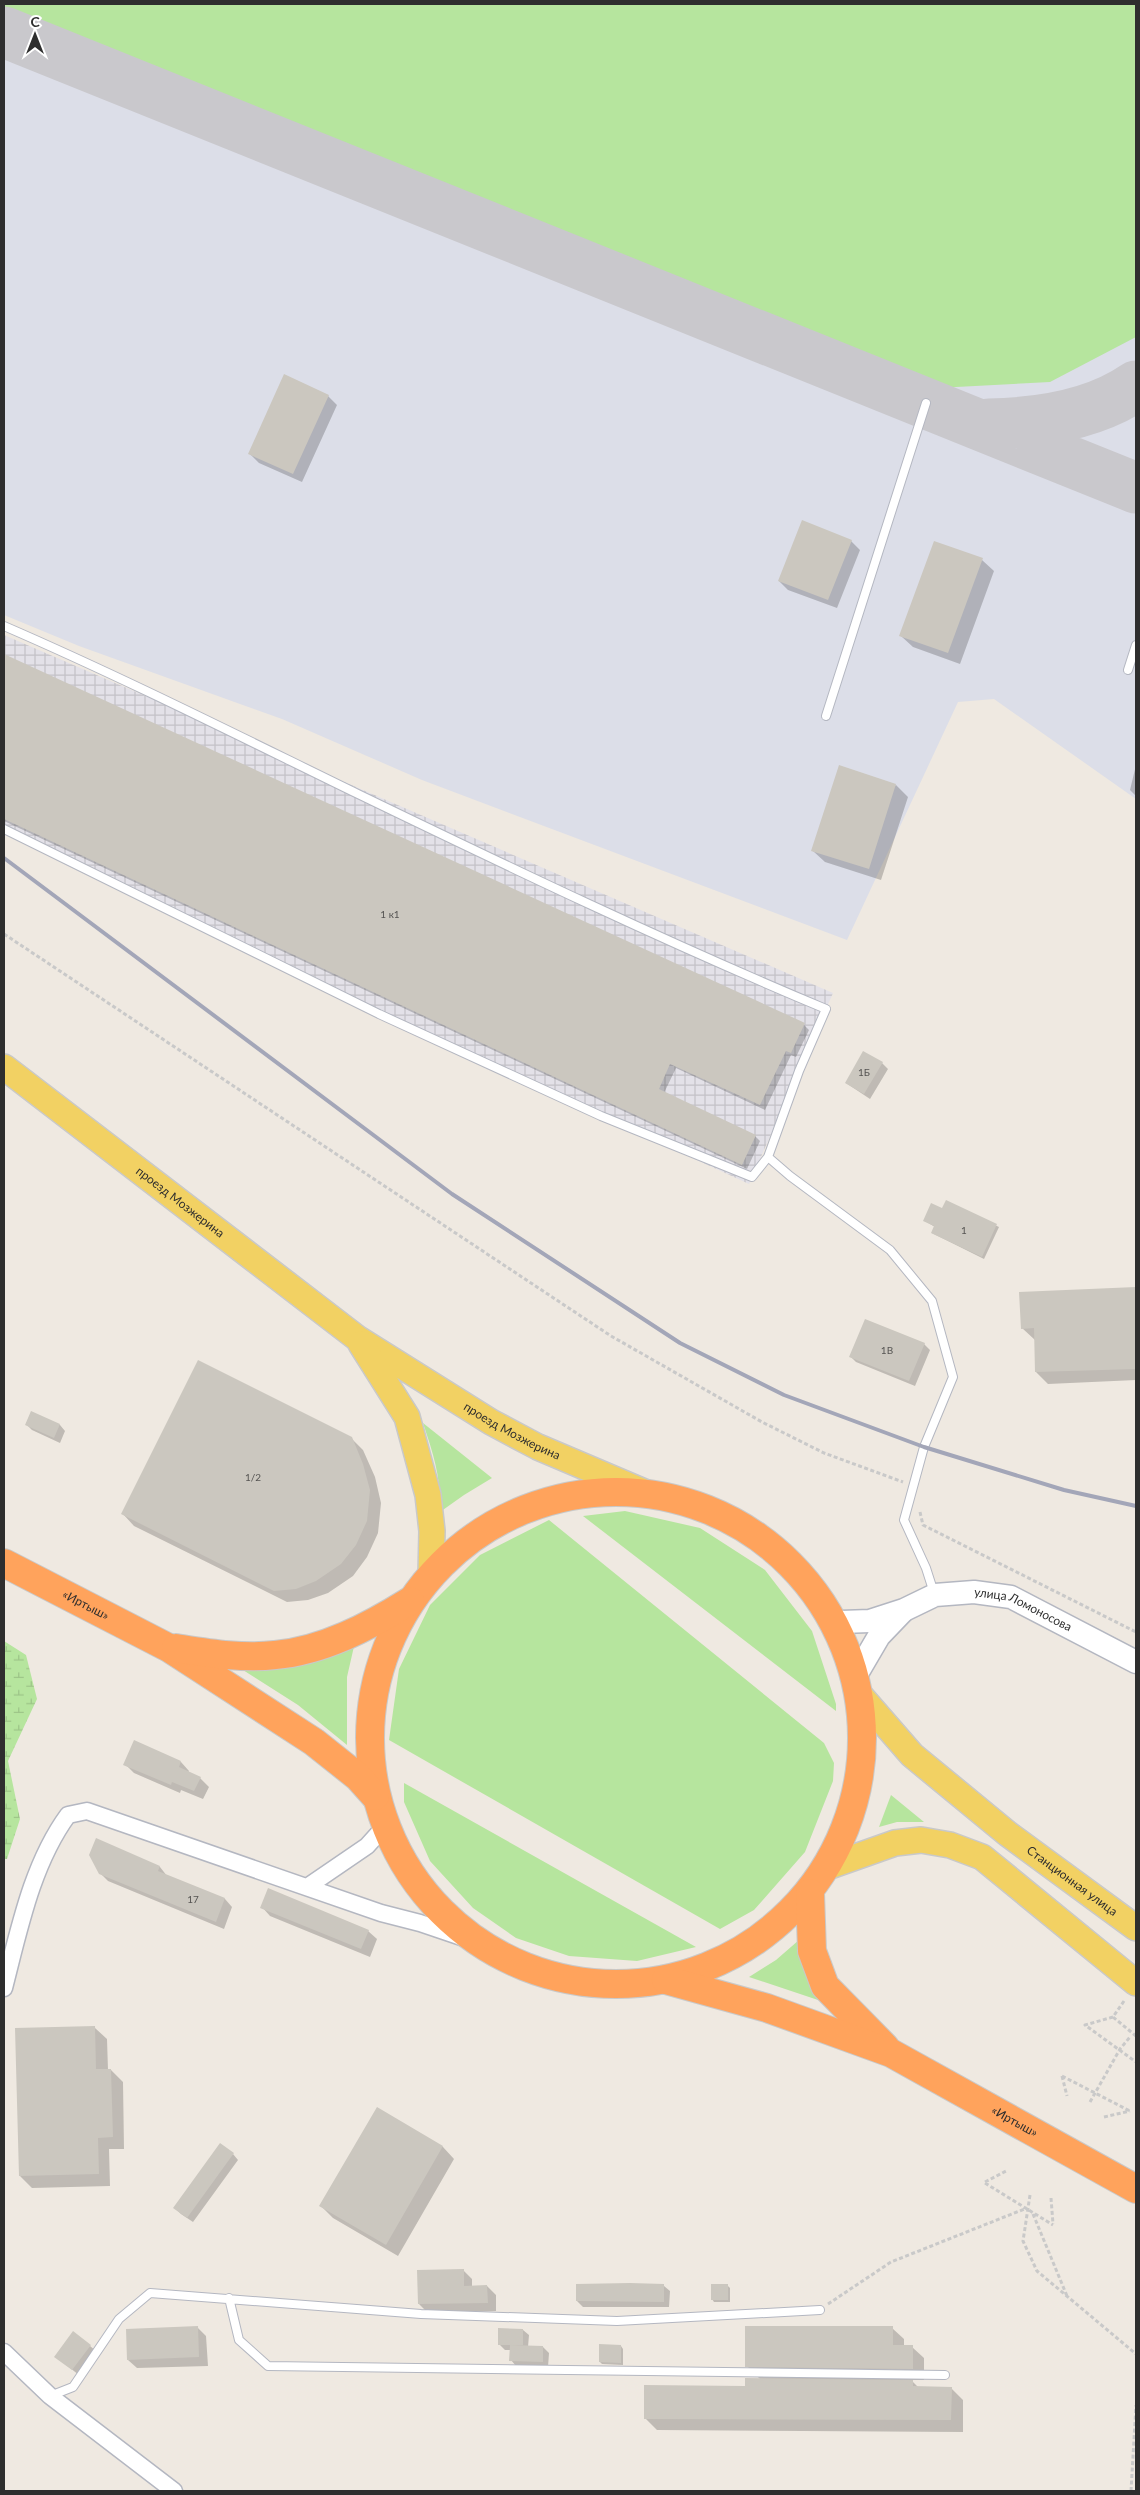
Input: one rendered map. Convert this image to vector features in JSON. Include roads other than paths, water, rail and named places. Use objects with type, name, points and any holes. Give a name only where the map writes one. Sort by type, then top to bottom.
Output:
[{"type":"highway","points":[[590,1493],[650,1494],[706,1509],[756,1536],[799,1573],[832,1620],[845,1648],[857,1685],[863,1742],[857,1790],[842,1837],[830,1866],[810,1893],[737,1953],[666,1980],[590,1983],[535,1972],[476,1942],[438,1910],[425,1894],[407,1870],[385,1826],[375,1796],[369,1745],[373,1694],[387,1645],[412,1600],[431,1574],[477,1535],[531,1507],[590,1493]]},
{"type":"highway","name":"«Иртыш»","points":[[4,1563],[169,1648]]},
{"type":"highway","points":[[169,1648],[227,1655],[276,1656],[323,1644],[378,1621],[412,1600]]},
{"type":"highway","points":[[169,1648],[314,1742],[358,1777],[375,1796]]},
{"type":"highway","points":[[810,1893],[812,1951],[825,1986],[891,2054]]},
{"type":"highway","points":[[666,1980],[767,2008],[891,2054]]},
{"type":"highway","name":"«Иртыш»","points":[[891,2054],[1136,2189]]},
{"type":"main road","name":"проезд Мозжерина","points":[[4,1066],[357,1338],[491,1422],[538,1447],[650,1494]]},
{"type":"main road","name":"проезд Мозжерина","points":[[357,1338],[407,1417],[428,1496],[432,1531],[431,1574]]},
{"type":"main road","name":"Станционная улица","points":[[857,1685],[912,1755],[1008,1834],[1136,1928]]},
{"type":"main road","points":[[830,1866],[896,1843],[921,1840],[950,1845],[982,1858],[1018,1885],[1132,1990]]},
{"type":"street","name":"улица Ломоносова","points":[[904,1610],[935,1595],[974,1592],[1012,1597],[1136,1662]]},
{"type":"street","points":[[832,1620],[852,1623],[870,1621],[904,1610]]},
{"type":"street","points":[[857,1685],[879,1636],[904,1610]]},
{"type":"street","points":[[4,1988],[25,1907],[55,1833],[68,1815],[87,1811],[381,1913],[420,1923],[476,1942]]},
{"type":"street","points":[[307,1888],[367,1846],[385,1826]]},
{"type":"street","points":[[4,2352],[50,2396],[174,2491]]},
{"type":"lane","points":[[826,716],[926,403]]},
{"type":"lane","points":[[4,626],[94,665],[432,830],[748,976],[826,1009],[799,1071],[768,1157],[752,1178],[601,1116],[379,1014],[4,829]]},
{"type":"lane","points":[[1128,670],[1136,645]]},
{"type":"lane","points":[[768,1157],[790,1176],[890,1250],[932,1301],[952,1377],[924,1447],[904,1520],[926,1568],[935,1595]]},
{"type":"lane","points":[[50,2396],[73,2387],[119,2319],[150,2293],[421,2314],[616,2321],[820,2310]]},
{"type":"lane","points":[[229,2298],[239,2340],[268,2366],[945,2375]]},
{"type":"railway","points":[[4,858],[452,1194],[680,1343],[784,1395],[924,1447],[1064,1490],[1136,1506]]}]
